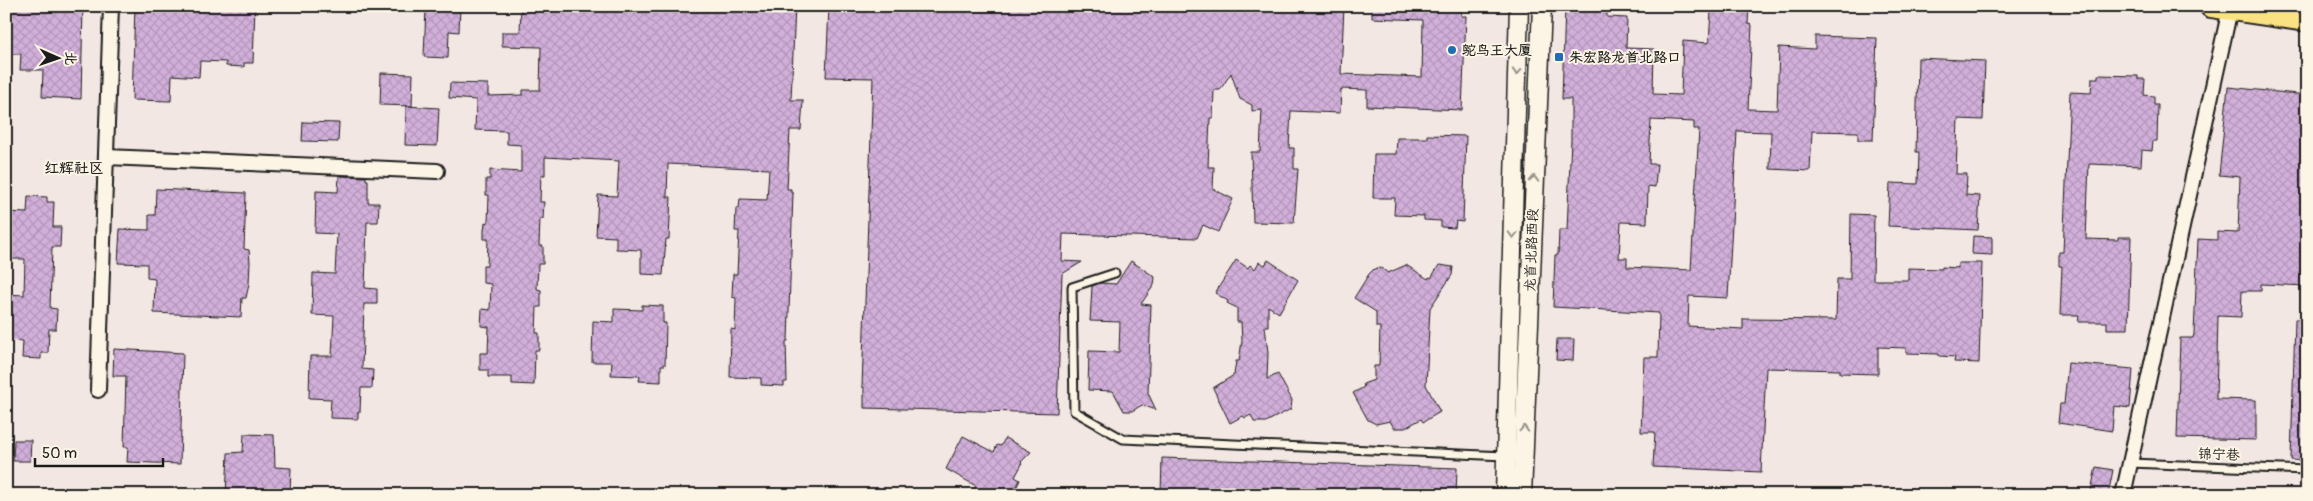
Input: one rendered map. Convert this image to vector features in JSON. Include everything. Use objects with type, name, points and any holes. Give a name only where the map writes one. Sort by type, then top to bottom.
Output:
[{"type":"main road","points":[[2221,8],[2307,20]]},
{"type":"street","points":[[98,390],[111,6]]},
{"type":"street","name":"龙首北路西段","points":[[1519,6],[1514,455],[1522,495]]},
{"type":"street","name":"龙首北路西段","points":[[1505,495],[1514,455],[1542,6]]},
{"type":"street","points":[[2123,495],[2221,8]]},
{"type":"street","points":[[106,157],[437,170]]},
{"type":"lane","points":[[1115,272],[1072,287],[1074,410],[1123,439],[1514,455]]},
{"type":"lane","name":"锦宁巷","points":[[2130,463],[2307,470]]},
{"type":"building","points":[[6,6],[83,6],[81,99],[42,97],[43,70],[20,70],[21,54],[6,54]]},
{"type":"building","points":[[135,6],[255,6],[253,63],[244,63],[244,67],[226,66],[226,62],[200,61],[199,77],[172,75],[171,101],[132,100]]},
{"type":"building","points":[[426,6],[460,6],[459,32],[449,31],[448,58],[424,57]]},
{"type":"building","points":[[521,6],[795,6],[791,100],[803,100],[801,130],[790,130],[787,189],[791,189],[791,193],[793,193],[788,341],[786,341],[787,382],[784,382],[784,386],[761,385],[761,378],[730,377],[731,329],[735,330],[736,298],[732,297],[733,274],[737,274],[739,231],[735,231],[736,208],[739,208],[740,199],[767,200],[769,169],[668,164],[667,197],[671,197],[669,239],[666,239],[663,275],[641,274],[641,250],[616,249],[616,237],[596,236],[598,195],[617,196],[619,161],[545,157],[545,175],[541,175],[540,202],[544,202],[543,219],[540,219],[539,246],[543,246],[543,264],[538,264],[537,289],[541,290],[541,307],[537,307],[536,333],[539,333],[539,350],[535,350],[534,385],[512,384],[512,377],[488,377],[488,370],[480,370],[480,353],[488,353],[489,327],[481,326],[482,309],[490,310],[491,284],[483,283],[483,266],[487,266],[488,239],[484,239],[485,222],[488,223],[489,195],[486,195],[486,179],[490,179],[490,170],[521,172],[521,145],[507,144],[507,131],[475,130],[476,100],[449,98],[450,83],[488,84],[488,96],[523,95],[523,90],[540,90],[541,47],[502,46],[502,32],[520,32]]},
{"type":"building","points":[[829,6],[1344,6],[1341,74],[1422,77],[1423,20],[1372,18],[1372,6],[1462,6],[1461,16],[1466,16],[1462,110],[1367,106],[1367,90],[1341,89],[1340,113],[1291,111],[1289,148],[1294,148],[1294,169],[1298,169],[1294,223],[1253,222],[1251,152],[1260,152],[1262,110],[1252,111],[1252,105],[1240,99],[1231,73],[1220,90],[1214,90],[1213,118],[1210,118],[1208,167],[1214,167],[1213,189],[1233,199],[1218,232],[1203,225],[1197,238],[1063,234],[1062,261],[1082,262],[1062,274],[1057,413],[864,408],[864,387],[862,387],[873,78],[826,77]]},
{"type":"building","points":[[1565,6],[1607,6],[1607,17],[1627,18],[1626,48],[1654,49],[1653,94],[1681,95],[1683,41],[1709,43],[1711,11],[1733,12],[1733,6],[1749,6],[1748,24],[1752,25],[1748,109],[1777,110],[1779,47],[1815,49],[1815,36],[1877,38],[1873,140],[1858,140],[1858,132],[1812,131],[1810,171],[1770,169],[1771,132],[1737,131],[1728,298],[1689,296],[1688,326],[1743,329],[1743,319],[1836,320],[1837,279],[1850,279],[1851,214],[1874,215],[1873,280],[1908,280],[1908,268],[1958,268],[1958,263],[1982,263],[1979,363],[1954,362],[1955,357],[1939,356],[1939,354],[1906,353],[1906,348],[1878,347],[1878,374],[1840,373],[1840,370],[1766,368],[1761,472],[1653,467],[1655,432],[1641,432],[1644,357],[1658,357],[1659,313],[1553,307],[1555,255],[1558,255],[1559,230],[1567,230],[1571,139],[1571,99],[1562,99]],"holes":[[[1651,120],[1694,122],[1694,129],[1699,129],[1691,270],[1627,267],[1627,258],[1619,258],[1621,222],[1647,223],[1648,186],[1655,187],[1657,164],[1649,164]]]},
{"type":"building","points":[[1918,58],[1985,61],[1983,120],[1958,119],[1956,174],[1967,174],[1966,195],[1980,196],[1978,230],[1888,226],[1890,183],[1918,184],[1919,152],[1916,152]]},
{"type":"building","points":[[381,73],[413,74],[412,106],[380,105]]},
{"type":"building","points":[[2098,75],[2138,76],[2138,79],[2145,79],[2144,95],[2154,96],[2154,105],[2158,105],[2157,141],[2153,141],[2152,151],[2142,150],[2141,166],[2089,164],[2086,239],[2118,240],[2118,237],[2131,237],[2128,329],[2107,329],[2107,322],[2078,322],[2079,315],[2060,315],[2062,266],[2059,266],[2059,252],[2063,252],[2070,92],[2091,93],[2092,78],[2098,78]]},
{"type":"building","points":[[2228,87],[2307,95],[2307,286],[2261,284],[2261,291],[2242,291],[2241,317],[2218,316],[2216,399],[2256,400],[2256,440],[2177,438],[2180,338],[2193,338],[2194,334],[2198,239],[2217,240],[2217,232],[2238,233],[2240,177],[2219,175]]},
{"type":"building","points":[[406,106],[439,108],[437,146],[405,145]]},
{"type":"building","points":[[303,122],[339,123],[338,142],[302,141]]},
{"type":"building","points":[[1427,135],[1466,136],[1463,222],[1456,221],[1455,228],[1441,227],[1441,221],[1424,220],[1424,216],[1394,215],[1395,198],[1373,198],[1374,154],[1396,154],[1397,138],[1427,138]]},
{"type":"building","points":[[339,176],[366,177],[366,180],[368,180],[368,203],[379,203],[378,222],[367,222],[365,288],[377,289],[377,304],[364,304],[362,369],[373,370],[372,388],[361,388],[358,419],[330,418],[331,399],[309,398],[310,356],[332,356],[334,316],[312,315],[313,273],[335,274],[337,234],[315,233],[316,191],[338,192]]},
{"type":"building","points":[[156,189],[246,193],[244,249],[249,250],[250,262],[249,284],[246,298],[242,298],[241,317],[154,313],[155,279],[147,278],[147,264],[118,263],[120,229],[149,230],[149,215],[155,215]]},
{"type":"building","points":[[28,196],[47,197],[47,202],[54,202],[53,227],[61,227],[60,247],[52,247],[50,308],[57,309],[56,329],[49,329],[48,353],[41,353],[41,359],[22,358],[23,341],[6,340],[6,294],[24,295],[25,259],[6,259],[6,212],[27,213]]},
{"type":"building","points":[[1973,236],[1992,237],[1992,255],[1972,254]]},
{"type":"building","points":[[1236,260],[1248,268],[1250,265],[1255,269],[1259,262],[1265,265],[1268,260],[1298,280],[1279,313],[1268,306],[1268,326],[1265,326],[1268,353],[1267,379],[1278,374],[1292,400],[1291,409],[1266,422],[1254,422],[1251,415],[1245,418],[1243,416],[1230,423],[1213,388],[1234,375],[1236,361],[1239,361],[1242,341],[1241,322],[1237,322],[1237,308],[1227,303],[1228,301],[1215,293]]},
{"type":"building","points":[[1131,261],[1155,277],[1154,285],[1141,304],[1151,305],[1148,393],[1156,410],[1142,405],[1132,411],[1124,411],[1113,391],[1088,390],[1089,351],[1119,352],[1120,322],[1090,321],[1092,286],[1100,283],[1116,284]]},
{"type":"building","points":[[1406,265],[1428,279],[1429,277],[1431,278],[1439,265],[1453,267],[1452,275],[1430,308],[1426,385],[1440,412],[1423,422],[1421,419],[1405,428],[1394,428],[1390,421],[1376,424],[1368,420],[1353,393],[1364,387],[1363,384],[1374,380],[1374,366],[1379,366],[1380,327],[1376,327],[1376,312],[1354,298],[1374,269],[1381,268],[1388,273]]},
{"type":"building","points":[[642,305],[663,306],[663,323],[666,323],[665,365],[661,365],[661,382],[639,381],[640,376],[611,375],[612,362],[592,362],[593,321],[614,322],[614,309],[642,310]]},
{"type":"building","points":[[2295,319],[2307,319],[2307,461],[2291,460]]},
{"type":"building","points":[[1557,339],[1574,339],[1573,361],[1556,360]]},
{"type":"building","points":[[114,349],[183,353],[180,464],[127,462],[128,447],[124,447],[126,376],[113,376]]},
{"type":"building","points":[[2068,363],[2133,369],[2130,408],[2114,406],[2112,431],[2058,423],[2060,404],[2064,404]]},
{"type":"building","points":[[244,434],[274,435],[275,467],[291,468],[290,492],[272,492],[272,495],[226,495],[228,453],[243,452]]},
{"type":"building","points":[[963,436],[994,452],[997,445],[1001,446],[1005,438],[1031,452],[1021,462],[1022,464],[1015,477],[1020,480],[1014,492],[1008,489],[1005,495],[971,495],[976,486],[946,469]]},
{"type":"building","points":[[14,440],[31,440],[30,461],[13,461]]},
{"type":"building","points":[[1162,458],[1457,468],[1456,495],[1161,495]]},
{"type":"building","points":[[2096,467],[2113,470],[2108,495],[2090,495]]},
{"type":"place","name":"鸵鸟王大厦","points":[[1452,50]]},
{"type":"place","name":"朱宏路龙首北路口","points":[[1559,57]]},
{"type":"district","name":"红辉社区","points":[[74,168]]}]
